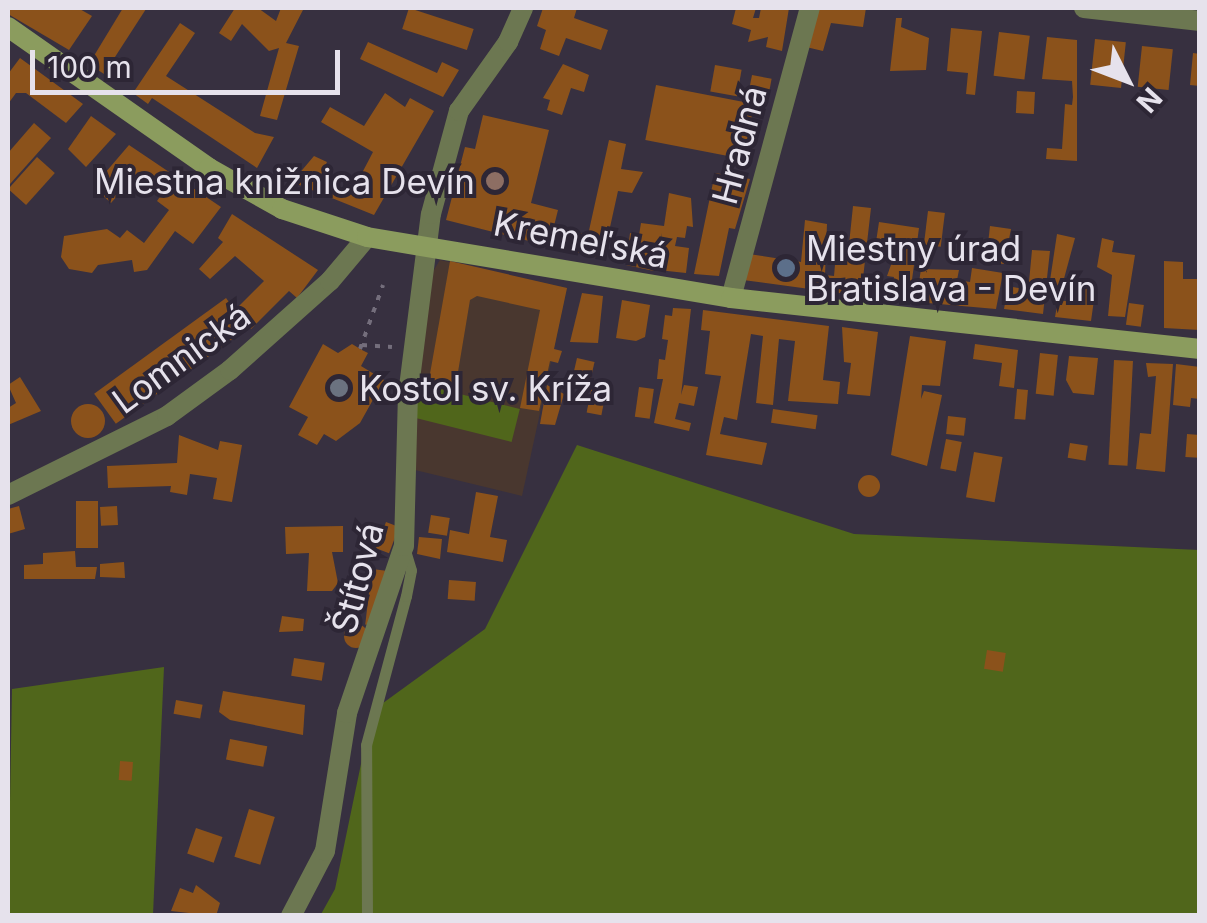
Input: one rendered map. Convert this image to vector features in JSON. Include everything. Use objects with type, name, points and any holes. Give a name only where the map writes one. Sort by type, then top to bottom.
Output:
[{"type":"street","name":"Štítová","points":[[291,916],[324,851],[347,713],[404,546],[413,348],[428,244],[459,112],[515,30],[523,8]]},
{"type":"street","name":"Hradná","points":[[732,298],[810,8]]},
{"type":"street","points":[[1084,8],[1200,21]]},
{"type":"street","name":"Kremeľská","points":[[8,28],[209,168],[282,208],[367,238],[428,244],[732,298],[1200,349]]},
{"type":"street","name":"Lomnická","points":[[8,495],[86,460],[167,416],[230,370],[330,280],[367,238]]},
{"type":"lane","points":[[366,916],[366,745],[411,570],[404,546]]},
{"type":"path","points":[[383,285],[361,347],[413,348]]},
{"type":"shaded area","points":[[440,260],[567,288],[522,496],[415,470],[416,375],[432,273]]},
{"type":"green space","points":[[416,383],[520,409],[512,442],[408,416]]},
{"type":"green space","points":[[577,445],[854,534],[1199,550],[1199,915],[320,916],[335,889],[372,711],[485,629]]},
{"type":"green space","points":[[164,667],[153,915],[8,916],[12,689]]},
{"type":"building","points":[[8,8],[78,8],[92,16],[69,50],[8,14]]},
{"type":"building","points":[[123,8],[146,9],[104,74],[89,64]]},
{"type":"building","points":[[235,8],[258,8],[276,21],[281,8],[304,8],[286,43],[299,46],[277,120],[260,116],[279,48],[269,51],[242,24],[231,41],[219,33]]},
{"type":"building","points":[[409,8],[474,29],[467,50],[402,29]]},
{"type":"building","points":[[543,8],[577,8],[574,18],[608,30],[601,50],[566,38],[559,56],[540,49],[546,30],[537,26]]},
{"type":"building","points":[[736,8],[756,8],[753,18],[759,18],[761,8],[789,8],[782,51],[766,47],[768,37],[748,42],[751,30],[732,24]]},
{"type":"building","points":[[817,8],[866,8],[863,27],[831,23],[823,51],[806,47]]},
{"type":"building","points":[[896,18],[902,18],[901,27],[929,38],[926,70],[890,71]]},
{"type":"building","points":[[180,23],[195,33],[166,76],[255,133],[274,137],[257,168],[152,98],[148,104],[133,93]]},
{"type":"building","points":[[951,28],[982,31],[975,95],[966,94],[968,73],[947,71]]},
{"type":"building","points":[[999,32],[1030,36],[1024,79],[994,76]]},
{"type":"building","points":[[1047,37],[1077,40],[1077,161],[1046,159],[1047,148],[1062,149],[1065,104],[1072,105],[1073,97],[1072,81],[1042,79]]},
{"type":"building","points":[[1095,39],[1126,42],[1121,88],[1090,85]]},
{"type":"building","points":[[368,42],[437,73],[442,62],[459,70],[443,97],[360,59]]},
{"type":"building","points":[[1142,46],[1173,49],[1169,90],[1138,87]]},
{"type":"building","points":[[1193,53],[1200,54],[1200,86],[1190,85]]},
{"type":"building","points":[[20,58],[83,104],[66,123],[26,93],[16,93],[8,104],[8,74]]},
{"type":"building","points":[[563,64],[589,75],[584,92],[571,88],[562,115],[547,110],[550,100],[543,98]]},
{"type":"building","points":[[715,65],[742,70],[737,96],[710,92]]},
{"type":"building","points":[[752,75],[772,79],[767,102],[747,99]]},
{"type":"building","points":[[656,85],[754,104],[743,159],[645,140]]},
{"type":"building","points":[[1017,91],[1035,92],[1034,114],[1016,113]]},
{"type":"building","points":[[385,93],[405,107],[410,98],[434,111],[374,215],[292,182],[314,156],[327,162],[320,177],[351,194],[373,152],[321,122],[330,107],[364,126]]},
{"type":"building","points":[[483,115],[549,130],[531,203],[558,210],[549,246],[446,220],[465,147],[475,149]]},
{"type":"building","points":[[91,116],[116,134],[86,167],[68,149]]},
{"type":"building","points":[[34,123],[51,138],[10,184],[8,153]]},
{"type":"building","points":[[609,140],[626,144],[621,169],[643,172],[632,193],[618,191],[603,259],[561,248],[566,230],[588,235]]},
{"type":"building","points":[[129,145],[221,207],[193,244],[175,231],[147,270],[134,272],[132,260],[98,265],[92,273],[69,269],[61,257],[64,236],[107,229],[120,238],[127,230],[144,243],[169,210],[157,201],[164,191],[138,172],[111,203],[93,187]]},
{"type":"building","points":[[37,157],[55,173],[26,205],[8,189]]},
{"type":"building","points":[[715,173],[750,179],[735,229],[729,228],[719,276],[694,274]]},
{"type":"building","points":[[669,193],[691,198],[693,227],[687,226],[685,238],[677,237],[675,246],[689,248],[686,273],[658,270],[662,233],[654,271],[626,265],[630,233],[639,235],[641,223],[664,226]]},
{"type":"building","points":[[853,206],[871,208],[861,296],[743,280],[749,254],[801,262],[805,220],[827,224],[825,275],[834,276],[836,253],[848,254]]},
{"type":"building","points":[[928,211],[945,213],[941,247],[924,245]]},
{"type":"building","points":[[232,214],[318,270],[297,298],[289,291],[251,329],[238,307],[264,281],[235,256],[210,279],[199,269],[223,242],[218,238]]},
{"type":"building","points":[[879,222],[919,228],[909,302],[890,299],[894,277],[887,276],[898,245],[876,242]]},
{"type":"building","points":[[990,226],[1011,229],[1004,264],[986,262]]},
{"type":"building","points":[[1057,234],[1075,238],[1062,286],[1049,287]]},
{"type":"building","points":[[1102,238],[1114,241],[1112,252],[1135,255],[1125,317],[1108,316],[1112,275],[1097,267]]},
{"type":"building","points":[[1032,250],[1050,251],[1043,314],[1004,309],[1008,286],[1023,289],[1029,282]]},
{"type":"building","points":[[450,261],[567,288],[554,349],[562,351],[558,363],[550,361],[539,411],[520,408],[540,310],[477,296],[470,300],[455,390],[428,385]]},
{"type":"building","points":[[1164,261],[1183,262],[1183,279],[1200,279],[1200,330],[1164,328]]},
{"type":"building","points":[[972,268],[1003,273],[996,309],[916,302],[921,269],[959,270],[957,280],[970,282]]},
{"type":"building","points":[[1074,283],[1096,286],[1091,321],[1055,317],[1058,300],[1072,302]]},
{"type":"building","points":[[582,293],[603,296],[598,343],[570,342]]},
{"type":"building","points":[[226,298],[248,328],[116,424],[94,394]]},
{"type":"building","points":[[622,300],[650,305],[645,337],[636,341],[616,338]]},
{"type":"building","points":[[1129,303],[1144,305],[1141,327],[1126,325]]},
{"type":"building","points":[[673,308],[691,309],[681,395],[684,385],[698,387],[694,406],[679,403],[675,419],[691,423],[689,431],[654,423],[663,379],[657,379],[659,359],[665,360],[668,340],[662,339],[665,315],[672,316]]},
{"type":"building","points":[[703,310],[829,326],[823,380],[840,382],[838,404],[788,401],[795,341],[779,339],[773,405],[756,403],[763,336],[751,334],[737,420],[724,417],[720,434],[767,443],[762,465],[706,455],[721,376],[705,374],[710,331],[701,330]]},
{"type":"building","points":[[842,327],[878,332],[870,396],[847,394],[851,363],[844,362]]},
{"type":"building","points":[[910,336],[946,341],[940,386],[922,385],[921,399],[924,391],[942,395],[927,466],[891,455]]},
{"type":"building","name":"Kostol sv. Kríža","points":[[323,344],[338,353],[352,344],[368,353],[361,366],[384,380],[360,423],[336,441],[324,434],[317,445],[298,435],[308,417],[289,407]]},
{"type":"building","points":[[975,344],[1018,350],[1014,388],[999,386],[1002,363],[973,359]]},
{"type":"building","points":[[1040,353],[1058,355],[1054,396],[1036,394]]},
{"type":"building","points":[[1069,356],[1098,358],[1094,395],[1073,393],[1066,380]]},
{"type":"building","points":[[577,358],[595,362],[590,381],[573,377]]},
{"type":"building","points":[[1114,360],[1133,361],[1127,466],[1109,465]]},
{"type":"building","points":[[1146,363],[1173,364],[1165,472],[1136,469],[1140,433],[1151,434],[1156,376],[1148,377]]},
{"type":"building","points":[[1176,364],[1200,367],[1200,399],[1191,398],[1190,407],[1173,405]]},
{"type":"building","points":[[20,377],[41,411],[8,425],[8,408],[16,403],[8,385]]},
{"type":"building","points":[[547,385],[564,394],[555,425],[540,424]]},
{"type":"building","points":[[592,385],[607,388],[601,415],[587,412]]},
{"type":"building","points":[[639,387],[654,389],[650,419],[635,417]]},
{"type":"building","points":[[1017,389],[1028,390],[1025,420],[1014,419]]},
{"type":"building","points":[[88,404],[100,409],[105,421],[100,433],[88,438],[76,433],[71,421],[76,409]]},
{"type":"building","points":[[773,409],[818,415],[816,429],[771,423]]},
{"type":"building","points":[[948,416],[966,418],[964,436],[946,434]]},
{"type":"building","points":[[1187,434],[1200,435],[1198,458],[1185,457]]},
{"type":"building","points":[[179,435],[218,450],[220,441],[242,445],[232,502],[213,499],[217,478],[190,474],[187,495],[170,492],[171,486],[108,488],[107,466],[177,463]]},
{"type":"building","points":[[946,439],[962,442],[956,472],[940,468]]},
{"type":"building","points":[[1070,443],[1088,446],[1085,461],[1068,458]]},
{"type":"building","points":[[974,452],[1003,457],[995,502],[966,497]]},
{"type":"building","points":[[869,475],[877,478],[877,494],[869,497],[861,494],[858,486],[861,478]]},
{"type":"building","points":[[476,492],[498,496],[490,537],[507,540],[503,562],[447,552],[450,530],[469,534]]},
{"type":"building","points":[[76,501],[98,501],[98,548],[76,548]]},
{"type":"building","points":[[19,506],[25,529],[8,534],[8,509]]},
{"type":"building","points":[[117,506],[118,525],[101,526],[100,507]]},
{"type":"building","points":[[431,515],[450,518],[447,536],[428,533]]},
{"type":"building","points":[[386,522],[399,527],[389,553],[376,548]]},
{"type":"building","points":[[343,526],[343,552],[332,552],[338,583],[332,591],[307,591],[309,553],[286,554],[285,527]]},
{"type":"building","points":[[419,537],[442,539],[440,559],[417,554]]},
{"type":"building","points":[[75,551],[76,567],[97,567],[95,579],[24,579],[24,565],[43,564],[43,553]]},
{"type":"building","points":[[124,562],[125,578],[100,577],[100,564]]},
{"type":"building","points":[[372,569],[388,571],[381,627],[365,625]]},
{"type":"building","points":[[449,580],[476,582],[475,601],[448,599]]},
{"type":"building","points":[[282,616],[304,619],[303,631],[279,632]]},
{"type":"building","points":[[356,624],[368,636],[356,648],[344,636]]},
{"type":"building","points":[[987,650],[1006,653],[1003,672],[984,669]]},
{"type":"building","points":[[294,658],[325,663],[322,681],[291,676]]},
{"type":"building","points":[[223,691],[305,705],[303,735],[230,720],[219,712]]},
{"type":"building","points":[[176,700],[203,705],[200,718],[174,714]]},
{"type":"building","points":[[230,739],[267,746],[263,767],[226,760]]},
{"type":"building","points":[[120,761],[133,762],[132,781],[119,780]]},
{"type":"building","points":[[249,809],[275,817],[260,865],[234,857]]},
{"type":"building","points":[[196,828],[222,837],[214,863],[187,854]]},
{"type":"building","points":[[196,885],[220,903],[216,916],[171,911],[180,888],[193,893]]},
{"type":"place","name":"Miestna knižnica Devín","points":[[495,181]]},
{"type":"place","name":"Miestny úrad Bratislava - Devín","points":[[786,268]]},
{"type":"place","name":"Kostol sv. Kríža","points":[[339,388]]}]
